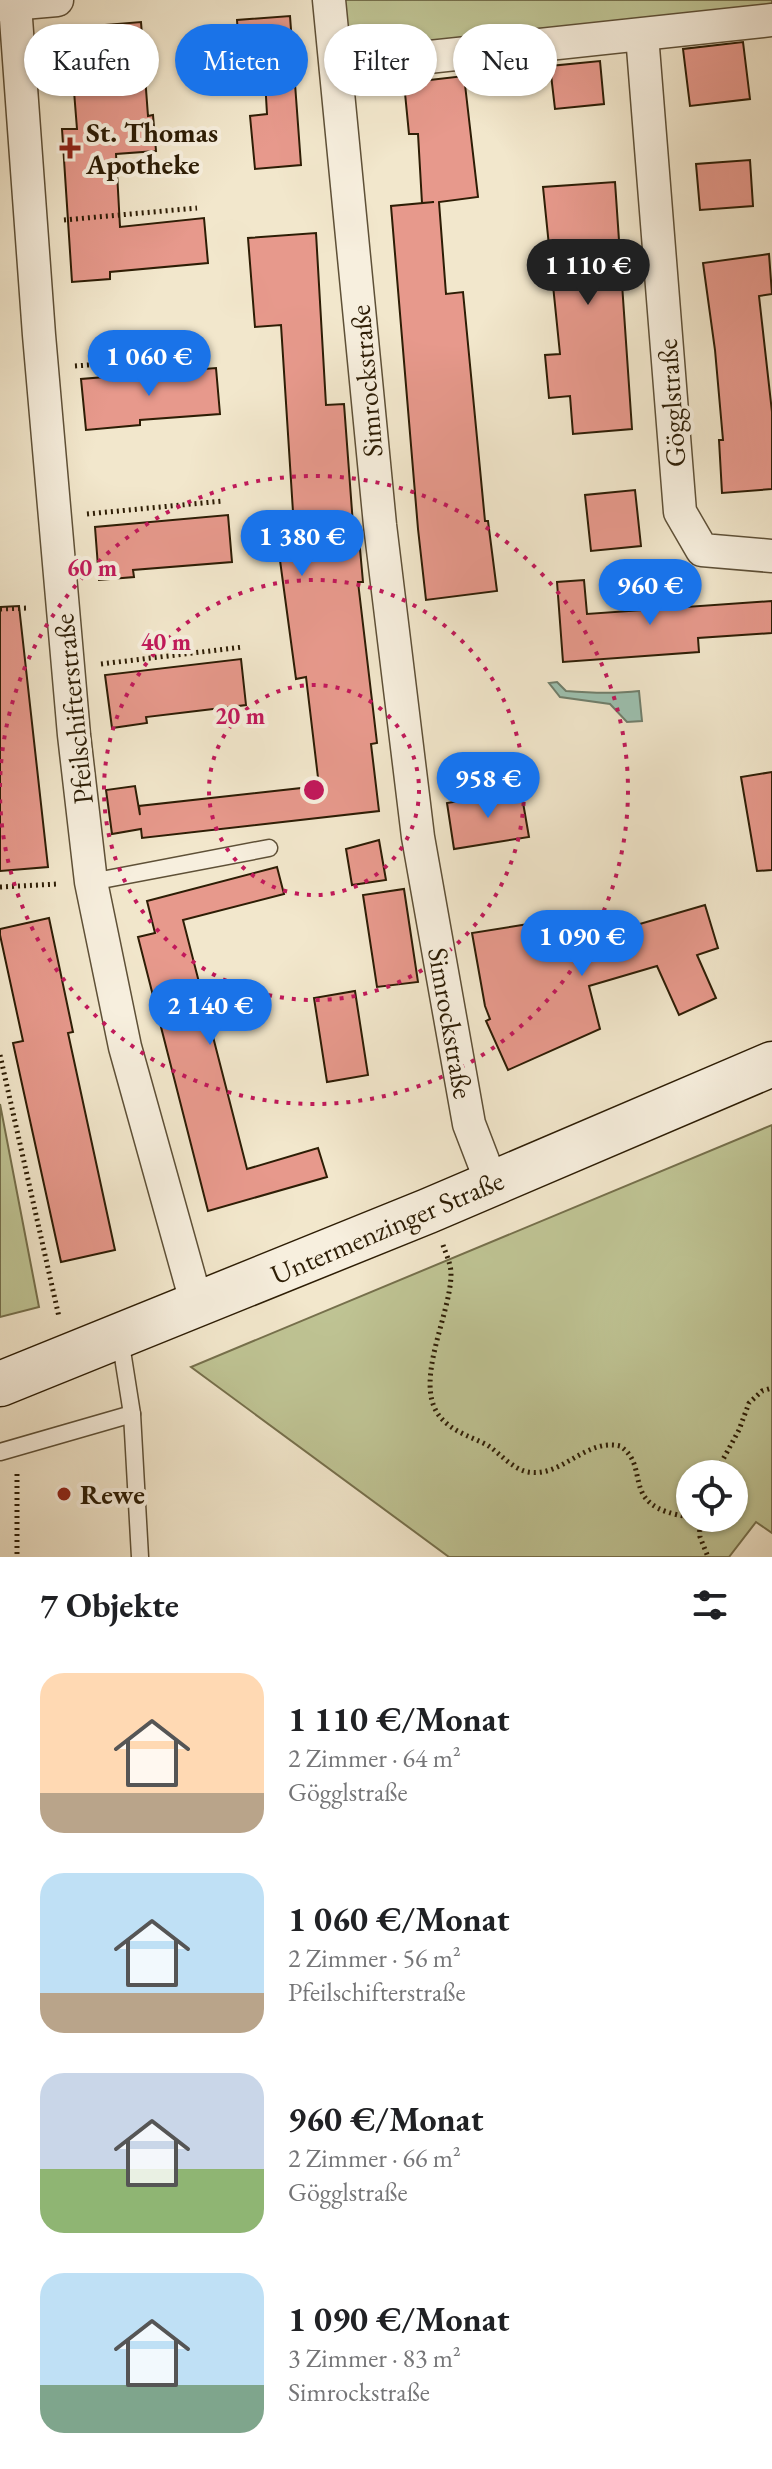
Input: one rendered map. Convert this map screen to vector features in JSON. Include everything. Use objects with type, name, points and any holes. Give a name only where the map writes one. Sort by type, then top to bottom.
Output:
[{"type":"street","points":[[8,5],[57,0]]},
{"type":"street","name":"Simrockstraße","points":[[329,0],[332,24]]},
{"type":"street","name":"Pfeilschifterstraße","points":[[8,5],[31,222],[68,668],[91,882],[125,1047],[197,1305]]},
{"type":"street","points":[[437,56],[772,20]]},
{"type":"street","name":"Gögglstraße","points":[[642,35],[680,512],[702,550],[772,556]]},
{"type":"street","name":"Simrockstraße","points":[[339,96],[380,525],[418,837],[469,1124],[492,1184]]},
{"type":"street","name":"Untermenzinger Straße","points":[[0,1384],[428,1211],[772,1064]]},
{"type":"lane","points":[[91,882],[269,848]]},
{"type":"lane","points":[[120,1337],[132,1414],[140,1557]]},
{"type":"lane","points":[[8,1449],[132,1414]]},
{"type":"path","points":[[31,222],[197,208]]},
{"type":"path","points":[[42,369],[205,356]]},
{"type":"path","points":[[54,517],[223,501]]},
{"type":"path","points":[[68,668],[243,647]]},
{"type":"path","points":[[0,887],[91,882]]},
{"type":"path","points":[[0,1055],[68,1357]]},
{"type":"path","points":[[428,1211],[447,1256],[451,1275],[430,1376],[431,1400],[441,1420],[530,1472],[546,1471],[595,1447],[620,1446],[630,1456],[638,1484],[649,1502],[676,1515]]},
{"type":"path","points":[[723,1460],[749,1403],[762,1391],[772,1388]]},
{"type":"path","points":[[8,1449],[17,1557]]},
{"type":"path","points":[[700,1532],[708,1557]]},
{"type":"shaded area","points":[[341,0],[772,0],[772,8],[557,32],[557,24],[453,24],[453,44],[437,46],[437,24],[344,24]]},
{"type":"shaded area","points":[[557,682],[566,691],[639,691],[642,721],[627,722],[610,704],[560,697],[549,683]]},
{"type":"shaded area","points":[[0,1104],[39,1307],[0,1317]]},
{"type":"shaded area","points":[[772,1125],[772,1533],[756,1522],[729,1557],[449,1557],[191,1367]]},
{"type":"building","points":[[290,16],[291,24],[237,24],[237,20]]},
{"type":"building","points":[[743,42],[750,99],[690,106],[683,49]]},
{"type":"building","points":[[600,61],[604,104],[555,109],[557,65]]},
{"type":"building","points":[[453,77],[453,96],[466,96],[478,197],[439,202],[446,294],[463,292],[485,521],[488,521],[497,591],[426,600],[391,206],[434,202],[422,203],[418,134],[409,134],[405,96],[437,96],[437,79]]},
{"type":"building","points":[[74,96],[147,96],[148,116],[153,115],[156,151],[116,154],[120,227],[204,218],[208,263],[110,272],[110,279],[72,282],[62,129],[77,129]]},
{"type":"building","points":[[266,96],[296,96],[301,165],[255,169],[250,116],[267,114]]},
{"type":"building","points":[[750,160],[753,206],[700,210],[696,164]]},
{"type":"building","points":[[615,182],[632,429],[573,434],[570,396],[549,398],[545,355],[560,354],[543,187]]},
{"type":"building","points":[[316,233],[326,405],[344,404],[354,538],[359,538],[363,582],[358,582],[377,743],[371,744],[379,811],[142,838],[141,829],[112,834],[106,790],[135,786],[140,815],[139,806],[319,786],[306,677],[296,679],[279,553],[295,552],[281,325],[255,327],[248,238]]},
{"type":"building","points":[[769,254],[772,294],[759,296],[772,412],[772,489],[722,493],[719,440],[723,440],[703,263]]},
{"type":"building","points":[[216,368],[220,414],[140,420],[140,425],[86,430],[81,379]]},
{"type":"building","points":[[635,490],[641,546],[591,551],[585,495]]},
{"type":"building","points":[[228,515],[232,562],[133,570],[134,577],[99,580],[95,527]]},
{"type":"building","points":[[584,580],[587,614],[772,601],[772,633],[698,638],[699,652],[563,662],[557,582]]},
{"type":"building","points":[[19,606],[48,867],[0,871],[0,607]]},
{"type":"building","points":[[241,659],[246,705],[146,717],[147,723],[112,728],[105,675]]},
{"type":"building","points":[[772,772],[772,870],[757,871],[741,777]]},
{"type":"building","points":[[521,791],[529,837],[454,849],[447,803]]},
{"type":"building","points":[[379,840],[386,880],[352,885],[346,849]]},
{"type":"building","points":[[277,867],[284,894],[183,920],[247,1169],[318,1148],[327,1177],[208,1211],[138,937],[155,933],[147,901]]},
{"type":"building","points":[[404,889],[418,982],[377,987],[363,895]]},
{"type":"building","points":[[705,905],[718,948],[697,955],[716,998],[679,1015],[657,966],[589,986],[600,1029],[508,1070],[486,1021],[490,1019],[472,933],[535,923],[540,953]]},
{"type":"building","points":[[49,918],[73,1032],[68,1033],[115,1250],[61,1262],[13,1043],[23,1041],[0,935],[0,929]]},
{"type":"building","points":[[355,991],[368,1075],[327,1082],[314,998]]},
{"type":"place","name":"St. Thomas Apotheke","points":[[70,148]]},
{"type":"place","name":"Rewe","points":[[64,1494]]}]
